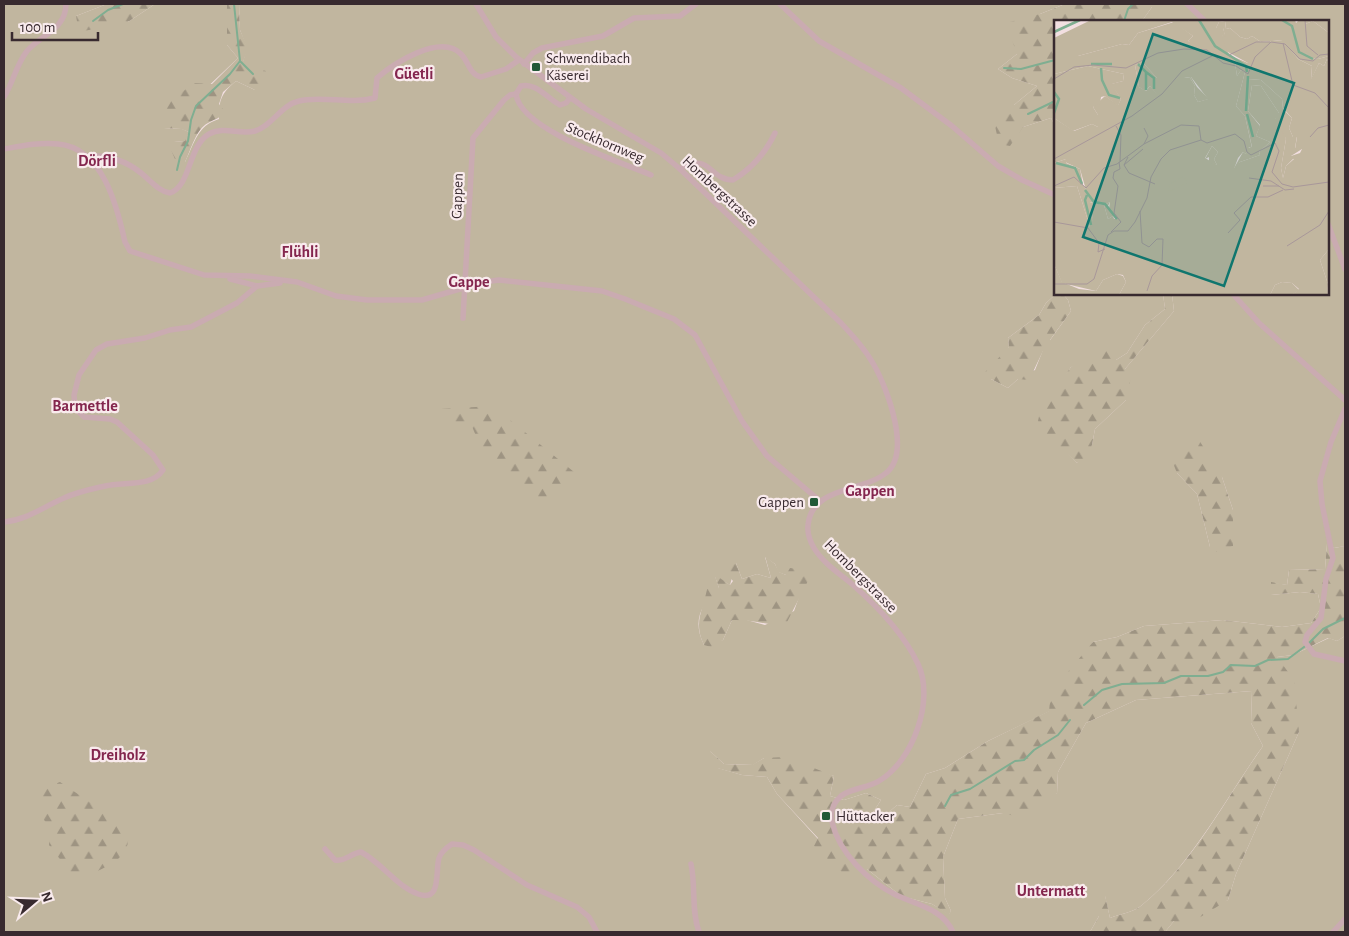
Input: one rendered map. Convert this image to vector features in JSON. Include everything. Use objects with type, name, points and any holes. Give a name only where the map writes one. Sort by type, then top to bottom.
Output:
[{"type":"street","points":[[4,97],[21,60],[33,45],[60,24],[66,4]]},
{"type":"street","name":"Hombergstrasse","points":[[476,4],[496,37],[522,62],[570,98],[661,153],[680,169],[850,332],[867,353],[884,384],[896,434],[897,453],[894,464],[882,476],[833,494],[820,502],[813,510],[808,521],[808,534],[812,544],[822,558],[871,602],[898,634],[918,665],[923,682],[924,696],[916,731],[903,756],[879,782],[840,797],[832,810],[834,827],[849,856],[866,874],[894,894],[933,911],[946,921],[953,932]]},
{"type":"street","points":[[4,149],[58,144],[88,156],[104,156],[122,162],[140,172],[161,190],[170,193],[180,186],[196,150],[209,134],[222,130],[257,130],[286,107],[301,100],[351,102],[375,98],[377,78],[413,54],[441,48],[455,50],[463,56],[472,71],[482,77],[522,62],[542,48],[603,36],[634,18],[680,16],[696,4]]},
{"type":"street","points":[[780,4],[819,40],[901,88],[952,126],[998,166],[1022,180],[1054,195]]},
{"type":"street","points":[[1186,4],[1204,20]]},
{"type":"street","name":"Stockhornweg","points":[[570,98],[566,103],[560,105],[534,87],[527,85],[521,86],[516,94],[522,107],[560,138],[650,175]]},
{"type":"street","name":"Gappen","points":[[463,318],[473,138],[504,100],[510,95],[516,94]]},
{"type":"street","points":[[680,169],[694,162],[704,163],[722,178],[733,180],[752,166],[776,133]]},
{"type":"street","points":[[88,156],[107,183],[125,242],[130,251],[197,273],[221,276],[250,276],[290,281],[336,296],[367,300],[422,300],[464,287],[499,280],[595,290],[625,299],[674,319],[695,335],[742,421],[767,456],[820,502]]},
{"type":"street","points":[[1329,227],[1345,269]]},
{"type":"street","points":[[221,276],[257,286],[290,281]]},
{"type":"street","points":[[4,522],[29,516],[76,494],[117,483],[147,481],[160,475],[163,470],[157,460],[117,422],[110,419],[84,417],[76,411],[73,400],[79,375],[89,357],[103,345],[145,338],[170,330],[191,327],[237,303],[257,286]]},
{"type":"street","points":[[1234,295],[1259,323],[1345,400]]},
{"type":"street","points":[[1345,409],[1331,442],[1320,481],[1322,504],[1333,558],[1326,579],[1321,618],[1307,634],[1307,647],[1317,656],[1345,661]]},
{"type":"street","points":[[324,848],[335,860],[339,861],[361,852],[406,887],[422,895],[430,894],[436,887],[437,865],[443,851],[452,844],[463,845],[490,859],[527,885],[583,911],[597,932]]},
{"type":"street","points":[[691,864],[694,878],[694,915],[699,932]]},
{"type":"street","points":[[1334,932],[1345,920]]},
{"type":"green space","points":[[4,4],[107,4],[76,16],[128,22],[155,4],[227,4],[227,45],[238,58],[164,128],[182,129],[189,132],[186,141],[174,142],[185,162],[201,130],[219,119],[224,93],[236,81],[255,90],[242,65],[247,48],[240,30],[239,4],[1065,4],[1040,14],[1017,54],[998,69],[1012,78],[1037,86],[1014,105],[1023,127],[1051,118],[1054,124],[1055,295],[1046,303],[1039,315],[1008,338],[1009,347],[991,379],[1008,388],[1018,379],[1035,370],[1043,350],[1071,311],[1068,300],[1064,295],[1163,295],[1165,309],[1145,325],[1127,353],[1116,360],[1071,367],[1059,386],[1062,448],[1077,463],[1092,445],[1095,429],[1126,400],[1125,369],[1174,311],[1172,295],[1329,295],[1329,20],[1143,20],[1152,7],[1152,4],[1345,4],[1345,546],[1334,548],[1327,544],[1325,569],[1289,570],[1287,585],[1271,583],[1271,595],[1300,592],[1318,594],[1321,608],[1311,623],[1282,627],[1223,620],[1144,626],[1117,637],[1093,642],[1050,711],[988,741],[945,768],[926,774],[910,807],[897,805],[880,820],[872,814],[881,800],[866,793],[844,800],[830,796],[834,776],[764,758],[753,765],[724,764],[710,751],[718,768],[742,775],[767,777],[777,794],[818,839],[867,869],[901,896],[932,904],[949,914],[951,911],[945,898],[943,857],[958,819],[1003,813],[1057,793],[1058,772],[1086,723],[1136,700],[1252,691],[1251,723],[1263,746],[1207,830],[1176,871],[1160,889],[1139,907],[1110,918],[1105,896],[1099,916],[1090,932],[4,932]],"holes":[[[1177,473],[1222,477],[1233,510],[1233,546],[1210,547],[1197,494]],[[765,557],[775,564],[778,572],[786,575],[799,597],[794,611],[765,625],[743,619],[732,620],[723,640],[704,645],[700,636],[699,620],[703,607],[719,588],[715,576],[730,585],[736,563],[742,579],[757,574],[771,578]]]},
{"type":"green space","points":[[107,4],[155,4],[128,22],[79,32],[76,16]]},
{"type":"green space","points":[[227,4],[239,4],[240,30],[248,48],[242,65],[266,71],[267,88],[255,90],[236,81],[223,92],[219,104],[225,112],[200,130],[185,162],[177,164],[169,145],[174,142],[185,141],[189,132],[181,129],[164,128],[162,111],[169,102],[194,83],[212,84],[238,58],[227,45]]},
{"type":"green space","points":[[1065,4],[1152,4],[1152,7],[1143,20],[1054,20],[1054,124],[1051,118],[1023,127],[1010,146],[999,144],[995,126],[1014,105],[1037,86],[1012,78],[998,69],[1017,54],[1006,23],[1040,14]]},
{"type":"green space","points":[[1055,295],[1064,295],[1068,300],[1071,311],[1050,340],[1050,348],[1043,351],[1029,380],[1018,379],[1008,388],[991,379],[985,372],[1009,347],[1008,338],[1039,315],[1046,303]]},
{"type":"green space","points":[[1163,295],[1172,295],[1174,311],[1125,369],[1131,377],[1126,400],[1095,429],[1092,445],[1087,456],[1077,463],[1043,432],[1038,421],[1041,407],[1071,367],[1098,351],[1107,350],[1116,360],[1127,353],[1145,325],[1165,309]]},
{"type":"green space","points":[[493,406],[574,472],[561,491],[537,507],[519,483],[502,474],[484,455],[471,424],[443,425],[440,409]]},
{"type":"green space","points":[[1194,439],[1199,440],[1222,477],[1233,510],[1233,546],[1217,552],[1210,547],[1197,494],[1177,473],[1171,458]]},
{"type":"green space","points":[[1327,543],[1334,548],[1345,546],[1345,636],[1337,641],[1328,638],[1293,655],[1277,657],[1294,680],[1299,732],[1236,874],[1228,900],[1181,929],[1174,921],[1165,932],[1090,932],[1099,916],[1094,905],[1105,895],[1110,918],[1139,907],[1160,889],[1193,851],[1263,746],[1251,723],[1252,691],[1136,700],[1086,723],[1058,772],[1057,793],[1025,819],[1003,813],[958,819],[943,857],[945,898],[951,911],[949,915],[932,904],[901,896],[867,869],[851,881],[814,846],[818,838],[777,794],[767,777],[742,775],[717,768],[709,750],[724,764],[752,765],[764,758],[786,757],[834,776],[830,796],[844,800],[866,793],[881,800],[872,814],[880,820],[897,805],[910,807],[926,774],[945,768],[988,741],[1049,711],[1051,692],[1093,642],[1117,637],[1144,626],[1223,620],[1282,627],[1311,623],[1321,608],[1318,594],[1300,592],[1271,595],[1271,582],[1287,585],[1289,570],[1325,569]]},
{"type":"green space","points":[[765,556],[775,564],[779,572],[786,575],[790,568],[799,569],[809,579],[785,626],[732,620],[723,640],[711,647],[704,645],[699,630],[699,623],[707,589],[719,588],[714,574],[730,585],[733,581],[718,564],[727,560],[736,563],[742,579],[757,574],[771,578]]},
{"type":"green space","points":[[1345,636],[1345,932],[1165,932],[1174,921],[1228,900],[1236,874],[1299,732],[1277,657],[1293,655],[1329,638],[1337,641]]},
{"type":"green space","points":[[60,782],[106,813],[122,816],[128,834],[128,844],[119,858],[102,869],[76,880],[49,845],[51,829],[41,816],[37,799],[44,788]]},
{"type":"waterway","points":[[93,21],[108,10],[123,4]]},
{"type":"waterway","points":[[177,170],[180,157],[188,141],[191,120],[196,106],[230,74],[240,61],[234,4]]},
{"type":"waterway","points":[[1124,20],[1128,9],[1133,4]]},
{"type":"waterway","points":[[1004,68],[1021,69],[1054,60]]},
{"type":"waterway","points":[[241,62],[253,74]]},
{"type":"waterway","points":[[1028,114],[1054,101]]},
{"type":"waterway","points":[[1084,705],[1102,690],[1122,684],[1164,683],[1181,676],[1208,676],[1223,672],[1231,665],[1255,666],[1268,660],[1288,659],[1308,644],[1323,629],[1345,618]]},
{"type":"waterway","points":[[945,806],[951,795],[970,789],[1015,761],[1024,760],[1034,750],[1058,735],[1070,720]]},
{"type":"place","name":"Schwendibach Käserei","points":[[536,67]]},
{"type":"place","name":"Gappen","points":[[814,502]]},
{"type":"place","name":"Hüttacker","points":[[826,816]]},
{"type":"district","name":"Güetli","points":[[414,73]]},
{"type":"district","name":"Dörfli","points":[[97,160]]},
{"type":"district","name":"Flühli","points":[[300,251]]},
{"type":"district","name":"Gappe","points":[[469,281]]},
{"type":"district","name":"Barmettle","points":[[85,405]]},
{"type":"district","name":"Gappen","points":[[870,490]]},
{"type":"district","name":"Dreiholz","points":[[118,754]]},
{"type":"district","name":"Untermatt","points":[[1051,890]]}]
